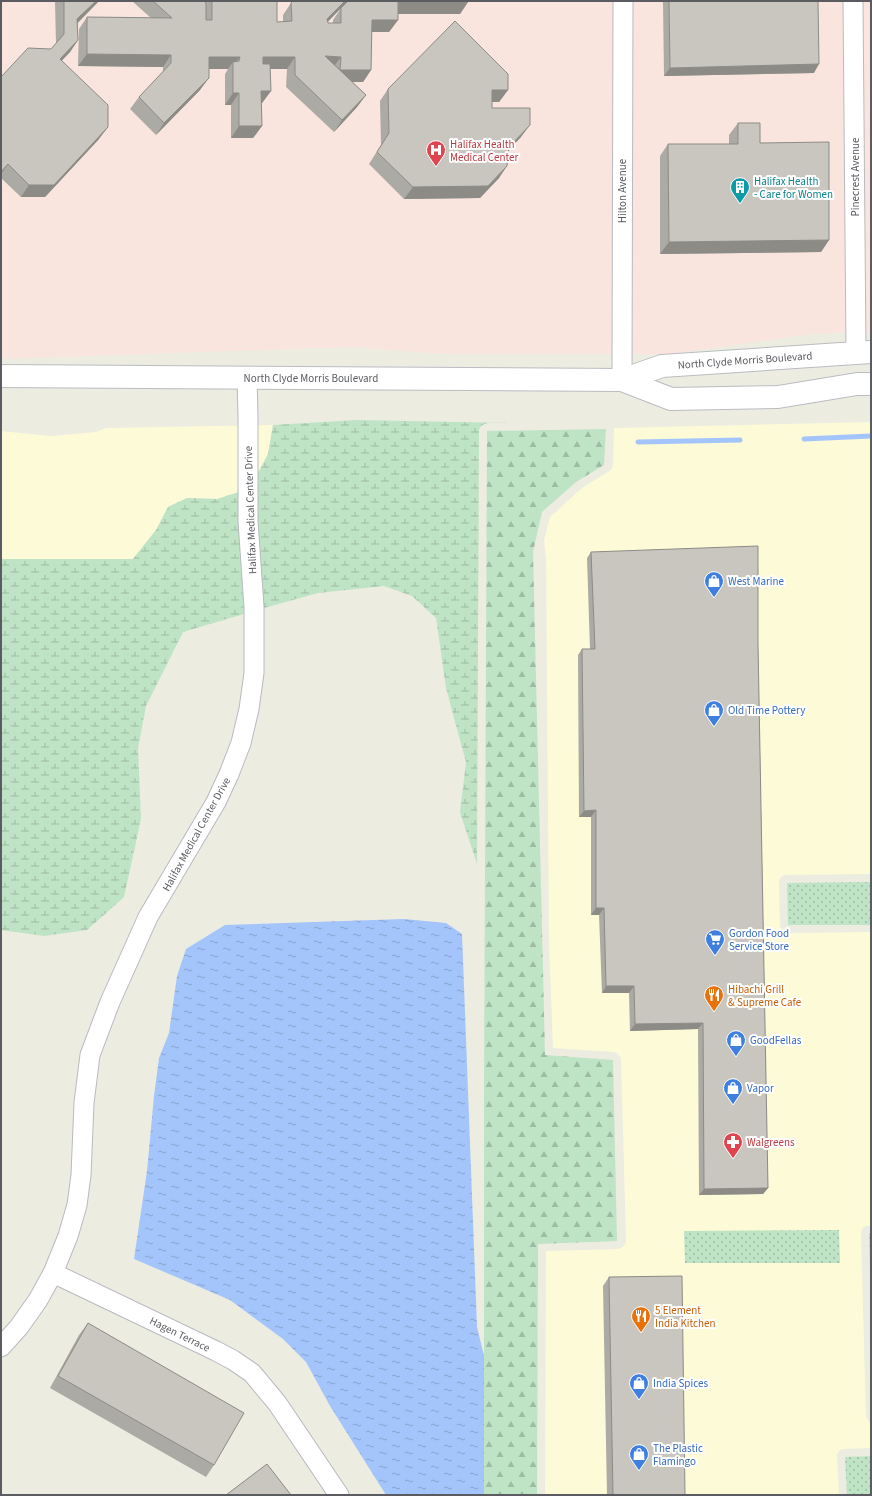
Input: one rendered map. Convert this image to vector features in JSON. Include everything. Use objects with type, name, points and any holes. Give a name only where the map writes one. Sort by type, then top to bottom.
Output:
[{"type":"main road","name":"North Clyde Morris Boulevard","points":[[1,376],[622,380],[662,366],[863,352]]},
{"type":"main road","name":"North Clyde Morris Boulevard","points":[[622,380],[671,399],[778,397],[857,384],[871,384]]},
{"type":"street","name":"Hilton Avenue","points":[[622,380],[623,1]]},
{"type":"street","name":"Pinecrest Avenue","points":[[853,1],[854,120],[863,352]]},
{"type":"street","name":"Halifax Medical Center Drive","points":[[53,1273],[68,1236],[77,1205],[81,1175],[84,1103],[90,1055],[110,1002],[148,917],[216,802],[229,774],[241,743],[249,709],[254,673],[254,629],[248,521],[247,377]]},
{"type":"street","points":[[1,1347],[19,1327],[38,1300],[53,1273]]},
{"type":"street","name":"Hagen Terrace","points":[[53,1273],[216,1351],[233,1360],[252,1374],[277,1403],[339,1495]]},
{"type":"shaded area","name":"Halifax Health Medical Center","points":[[1,1],[871,1],[871,332],[811,334],[671,354],[444,354],[352,347],[1,359]]},
{"type":"shaded area","points":[[871,422],[871,874],[784,875],[780,878],[779,882],[780,927],[784,931],[789,933],[871,932],[871,1226],[866,1226],[862,1229],[861,1233],[866,1416],[868,1421],[871,1423],[871,1448],[844,1449],[840,1450],[837,1454],[839,1495],[545,1495],[546,1251],[618,1249],[624,1246],[626,1242],[621,1058],[617,1053],[612,1052],[553,1048],[549,943],[546,559],[544,540],[550,517],[582,488],[611,470],[613,466],[614,428]]},
{"type":"shaded area","points":[[273,425],[268,454],[254,480],[239,492],[217,499],[187,498],[168,507],[156,530],[133,559],[1,559],[1,431],[51,436],[96,432],[106,428]]},
{"type":"green space","points":[[357,420],[493,423],[487,423],[479,430],[477,864],[460,812],[466,762],[446,688],[436,618],[412,596],[384,586],[318,593],[264,608],[257,512],[238,511],[244,614],[183,632],[146,706],[138,748],[141,819],[124,897],[87,930],[44,936],[1,930],[1,559],[133,559],[156,530],[168,507],[187,498],[217,499],[239,492],[254,481],[268,454],[273,425]]},
{"type":"green space","points":[[606,429],[604,465],[576,482],[542,512],[533,552],[545,1055],[613,1060],[617,1241],[538,1244],[537,1495],[484,1495],[487,431]]},
{"type":"green space","points":[[871,882],[871,925],[788,925],[787,883]]},
{"type":"green space","points":[[839,1230],[840,1263],[685,1263],[684,1231]]},
{"type":"green space","points":[[869,1233],[871,1233],[871,1306]]},
{"type":"green space","points":[[871,1456],[871,1495],[847,1495],[845,1457]]},
{"type":"water","points":[[404,919],[446,923],[462,934],[477,1327],[484,1356],[484,1495],[386,1495],[330,1406],[306,1362],[283,1339],[230,1300],[134,1259],[147,1171],[159,1058],[169,1033],[177,976],[186,949],[225,925]]},
{"type":"building","points":[[64,1],[96,1],[77,19],[78,40],[60,59],[108,105],[108,127],[54,185],[29,185],[8,164],[1,172],[1,77],[28,48],[51,49],[64,34]]},
{"type":"building","points":[[153,1],[204,1],[206,3],[206,20],[212,20],[212,1],[277,1],[277,22],[292,21],[291,3],[293,1],[345,1],[327,19],[328,23],[341,23],[341,8],[348,1],[468,2],[398,2],[398,20],[372,20],[371,70],[340,70],[341,57],[325,56],[366,95],[342,120],[295,75],[295,57],[263,57],[263,64],[270,64],[271,91],[261,91],[262,126],[239,126],[239,93],[233,93],[233,62],[239,61],[240,57],[209,57],[209,78],[164,123],[139,97],[171,63],[171,55],[87,54],[87,17],[172,18]]},
{"type":"building","points":[[669,1],[818,1],[819,64],[670,68]]},
{"type":"building","points":[[455,21],[508,74],[508,90],[492,90],[492,108],[530,108],[530,125],[509,147],[507,166],[488,186],[413,187],[377,152],[389,133],[388,89]]},
{"type":"building","name":"Halifax Health - Care for Women","points":[[738,123],[760,123],[760,143],[829,142],[829,240],[669,242],[668,144],[738,144]]},
{"type":"building","points":[[758,546],[758,644],[768,1188],[704,1189],[703,1023],[635,1024],[634,986],[606,986],[604,908],[596,908],[596,810],[584,811],[582,649],[595,649],[591,552]]},
{"type":"building","points":[[682,1276],[685,1495],[613,1495],[609,1277]]},
{"type":"building","points":[[88,1323],[244,1413],[214,1465],[58,1376]]},
{"type":"building","points":[[267,1464],[291,1495],[226,1495]]},
{"type":"waterway","points":[[804,439],[871,436]]},
{"type":"waterway","points":[[638,442],[740,440]]},
{"type":"place","name":"Halifax Health Medical Center","points":[[436,167]]},
{"type":"place","name":"Halifax Health - Care for Women","points":[[740,204]]},
{"type":"place","name":"West Marine","points":[[714,598]]},
{"type":"place","name":"Old Time Pottery","points":[[714,727]]},
{"type":"place","name":"Gordon Food Service Store","points":[[715,956]]},
{"type":"place","name":"Hibachi Grill & Supreme Cafe","points":[[714,1012]]},
{"type":"place","name":"GoodFellas","points":[[736,1057]]},
{"type":"place","name":"Vapor","points":[[733,1105]]},
{"type":"place","name":"Walgreens","points":[[733,1159]]},
{"type":"place","name":"5 Element India Kitchen","points":[[641,1333]]},
{"type":"place","name":"India Spices","points":[[639,1400]]},
{"type":"place","name":"The Plastic Flamingo","points":[[639,1471]]}]
